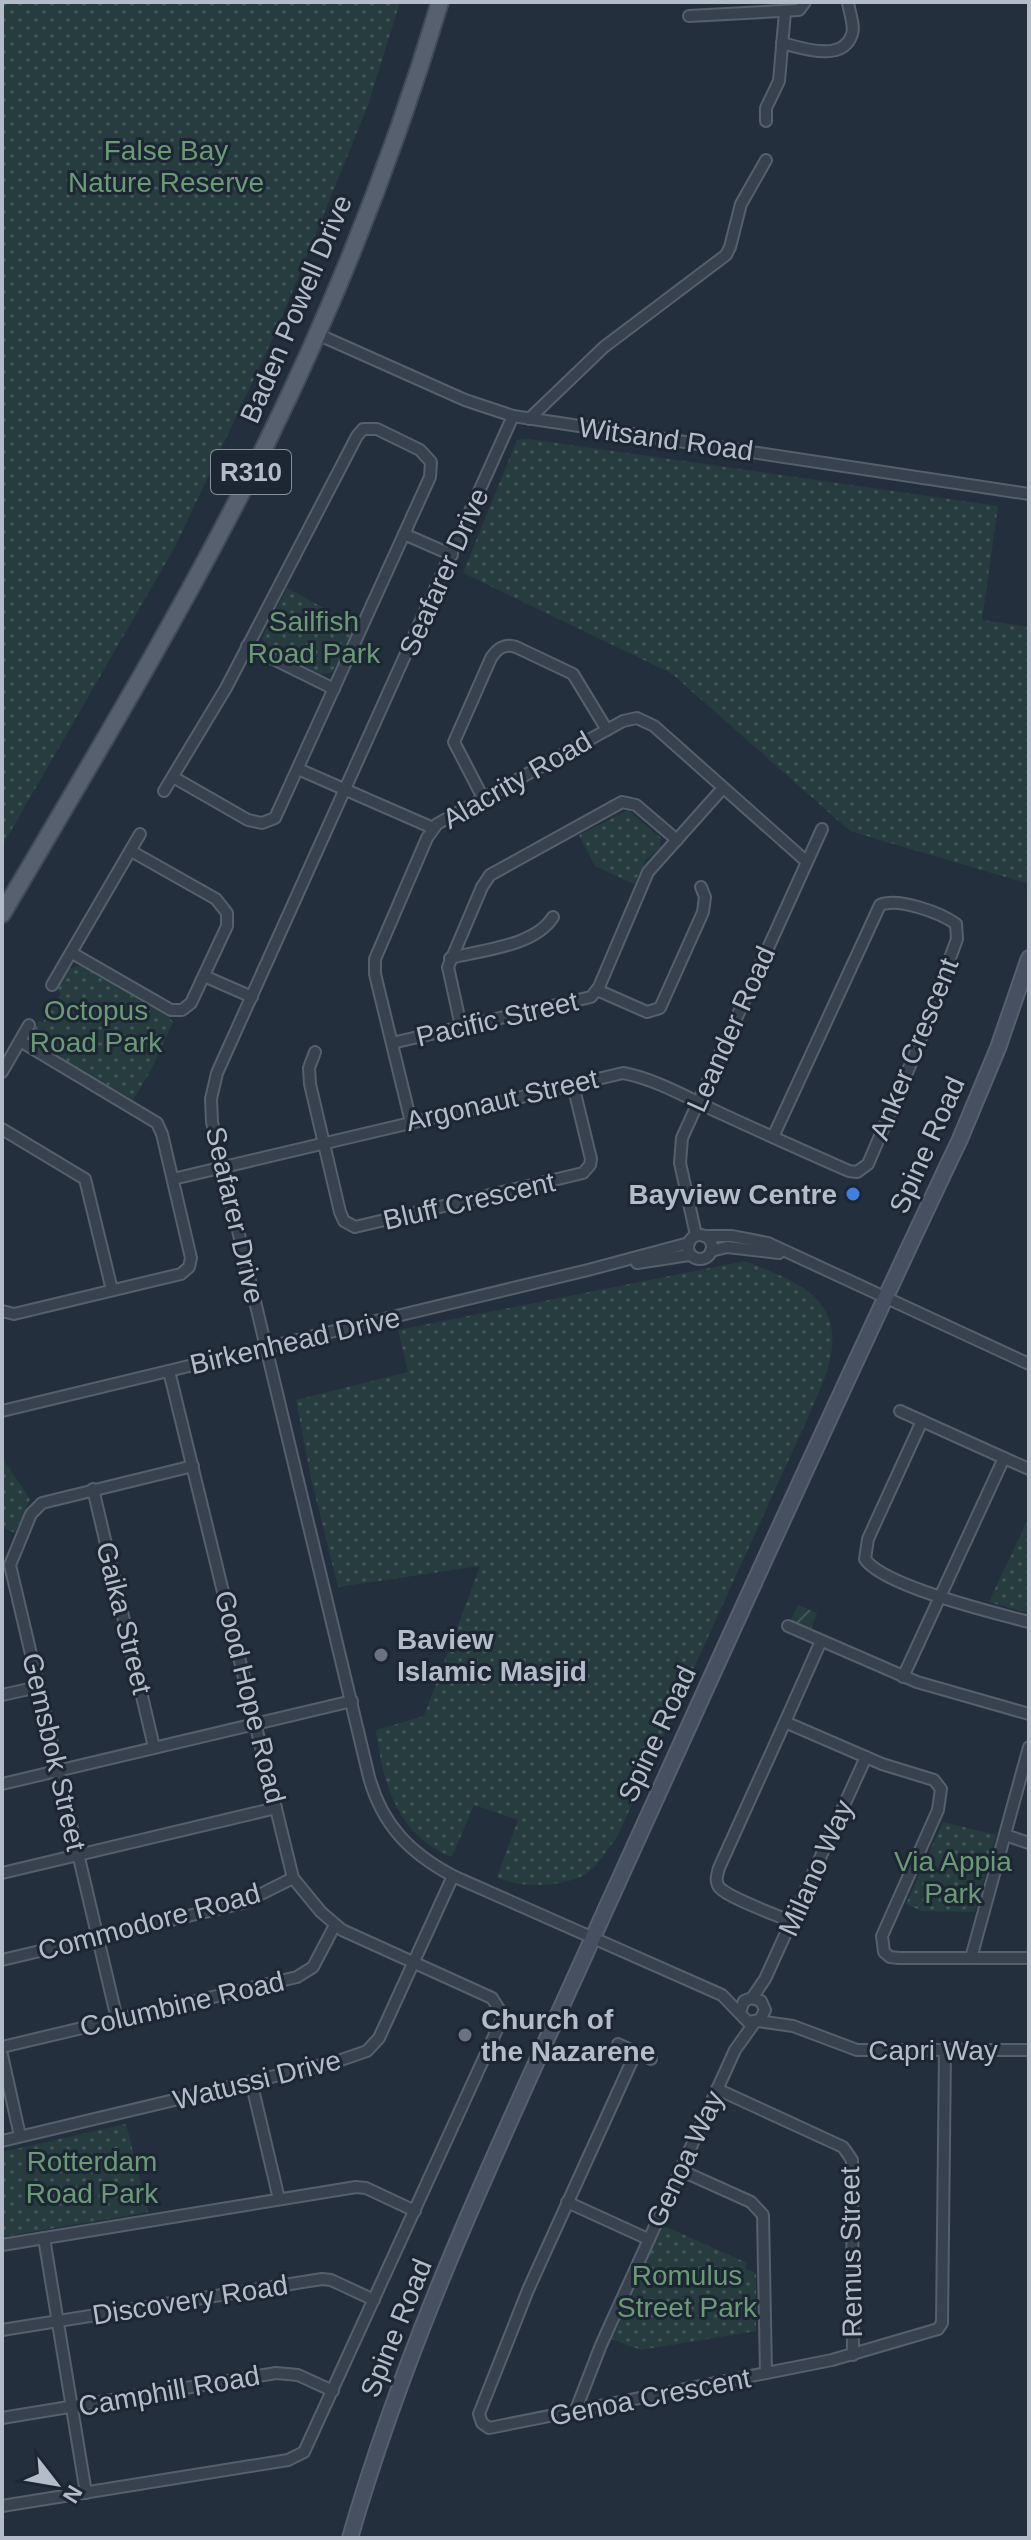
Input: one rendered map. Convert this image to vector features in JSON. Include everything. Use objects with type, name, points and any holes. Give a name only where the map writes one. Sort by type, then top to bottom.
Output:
[{"type":"main road","name":"Baden Powell Drive","points":[[2,914],[192,586],[264,446],[317,334],[380,179],[440,2]]},
{"type":"main road","name":"Spine Road","points":[[350,2538],[398,2388],[459,2242],[594,1936],[981,1092],[1029,958]]},
{"type":"street","points":[[689,16],[785,12],[799,10],[805,2]]},
{"type":"street","points":[[782,43],[816,52],[840,47],[852,36],[848,2]]},
{"type":"street","points":[[766,121],[766,108],[779,81],[785,12]]},
{"type":"street","points":[[529,419],[604,347],[726,255],[741,204],[766,160]]},
{"type":"street","name":"Witsand Road","points":[[317,334],[465,400],[513,416],[1029,494]]},
{"type":"street","name":"Seafarer Drive","points":[[513,416],[217,1073],[211,1099],[212,1122],[372,1785],[387,1820],[403,1843],[453,1876],[594,1936]]},
{"type":"street","points":[[164,791],[247,646],[353,441],[363,429],[377,429],[420,450],[431,462],[430,477],[275,818],[262,823],[248,820],[173,777]]},
{"type":"street","points":[[404,534],[452,555]]},
{"type":"street","points":[[247,646],[334,689]]},
{"type":"street","points":[[483,798],[454,742],[491,658],[499,648],[516,647],[573,674],[607,730]]},
{"type":"street","name":"Alacrity Road","points":[[411,1122],[375,974],[375,959],[433,828],[630,718],[649,722],[807,862]]},
{"type":"street","points":[[298,769],[433,828]]},
{"type":"street","name":"Pacific Street","points":[[392,1043],[586,999],[597,990],[648,872],[723,788]]},
{"type":"street","points":[[461,1026],[448,976],[450,958],[490,875],[622,802],[636,805],[677,840]]},
{"type":"street","name":"Leander Road","points":[[711,1251],[710,1240],[694,1242],[679,1151],[698,1102],[822,829]]},
{"type":"street","points":[[52,985],[140,834]]},
{"type":"street","points":[[72,953],[176,1011],[191,1003],[227,926],[227,913],[216,899],[131,851]]},
{"type":"street","points":[[597,990],[647,1012],[660,1008],[703,912],[705,897],[701,887]]},
{"type":"street","name":"Anker Crescent","points":[[894,902],[944,916],[956,924],[957,939],[950,960],[906,1078],[868,1164],[857,1172],[849,1171],[773,1137],[880,905],[894,902]]},
{"type":"street","points":[[450,958],[531,938],[548,926],[553,917]]},
{"type":"street","points":[[204,976],[252,997]]},
{"type":"street","points":[[2,1072],[29,1025]]},
{"type":"street","points":[[2,1311],[14,1314],[181,1274],[189,1267],[190,1252],[157,1123],[20,1041]]},
{"type":"street","points":[[315,1052],[309,1068],[310,1084],[324,1142]]},
{"type":"street","name":"Argonaut Street","points":[[173,1179],[623,1073],[698,1102],[773,1137]]},
{"type":"street","name":"Bluff Crescent","points":[[324,1142],[340,1212],[349,1224],[360,1227],[583,1173],[591,1159],[573,1085]]},
{"type":"street","points":[[2,1129],[85,1179],[112,1290]]},
{"type":"street","name":"Birkenhead Drive","points":[[2,1411],[694,1242],[749,1238],[768,1243],[1029,1364]]},
{"type":"street","name":"Birkenhead Drive","points":[[694,1242],[695,1259],[703,1260],[711,1251],[727,1247],[789,1254]]},
{"type":"street","name":"Good Hope Road","points":[[169,1371],[293,1878],[335,1925],[492,1998],[502,2014],[415,2211]]},
{"type":"street","points":[[900,1411],[1029,1469]]},
{"type":"street","points":[[922,1421],[863,1553],[867,1563],[875,1570],[939,1597],[1029,1622]]},
{"type":"street","points":[[903,1677],[1004,1458]]},
{"type":"street","name":"Gemsbok Street","points":[[117,2019],[11,1575],[12,1555],[37,1507],[51,1499],[193,1466]]},
{"type":"street","name":"Gaika Street","points":[[93,1489],[154,1747]]},
{"type":"street","points":[[788,1626],[903,1677],[1029,1714]]},
{"type":"street","points":[[792,1922],[732,1896],[721,1889],[716,1880],[821,1641]]},
{"type":"street","points":[[2,1695],[38,1687]]},
{"type":"street","points":[[2,1784],[352,1701]]},
{"type":"street","points":[[785,1722],[866,1757],[928,1776],[939,1784],[938,1810],[882,1936],[882,1949],[890,1957],[1029,1958]]},
{"type":"street","points":[[971,1958],[1029,1747]]},
{"type":"street","name":"Milano Way","points":[[756,2001],[866,1757]]},
{"type":"street","points":[[2,1873],[276,1808]]},
{"type":"street","points":[[1005,1835],[1029,1843]]},
{"type":"street","name":"Watussi Drive","points":[[2,2141],[338,2061],[367,2051],[379,2038],[453,1876]]},
{"type":"street","name":"Commodore Road","points":[[2,1960],[243,1903],[293,1878]]},
{"type":"street","name":"Columbine Road","points":[[2,2047],[306,1973],[317,1961],[335,1925]]},
{"type":"street","name":"Capri Way","points":[[594,1936],[722,1995],[756,2001],[793,2026],[857,2050],[1029,2050]]},
{"type":"street","name":"Capri Way","points":[[722,1995],[741,2014]]},
{"type":"street","points":[[756,2001],[764,2013],[757,2022],[748,2022],[741,2014],[742,2004],[756,2001]]},
{"type":"street","name":"Genoa Way","points":[[740,2041],[741,2014]]},
{"type":"street","name":"Capri Way","points":[[757,2022],[793,2026]]},
{"type":"street","name":"Genoa Way","points":[[575,2412],[601,2345],[717,2089],[740,2041],[757,2022]]},
{"type":"street","points":[[618,2044],[651,2059]]},
{"type":"street","name":"Genoa Crescent","points":[[636,2052],[528,2290],[479,2414],[482,2423],[493,2428],[853,2355],[936,2330],[942,2323],[945,2050]]},
{"type":"street","points":[[2,2055],[20,2136]]},
{"type":"street","points":[[251,2081],[279,2199]]},
{"type":"street","name":"Remus Street","points":[[717,2089],[848,2152],[852,2171],[853,2355]]},
{"type":"street","points":[[680,2170],[751,2202],[763,2215],[766,2373]]},
{"type":"street","points":[[2,2245],[356,2187],[366,2188],[415,2211],[308,2447],[296,2457],[2,2506]]},
{"type":"street","points":[[567,2202],[648,2239]]},
{"type":"street","points":[[44,2238],[86,2493]]},
{"type":"street","name":"Discovery Road","points":[[2,2330],[322,2279],[331,2280],[374,2300]]},
{"type":"street","name":"Camphill Road","points":[[2,2418],[276,2373],[298,2375],[333,2391]]},
{"type":"green space","name":"False Bay Nature Reserve","points":[[2,2],[400,2],[368,105],[277,329],[176,545],[2,846]]},
{"type":"green space","points":[[529,439],[998,506],[982,620],[1029,627],[1029,884],[850,831],[671,673],[463,573],[517,440]]},
{"type":"green space","name":"Sailfish Road Park","points":[[287,588],[355,625],[337,667],[330,673],[320,674],[266,646],[262,638]]},
{"type":"green space","points":[[628,810],[661,838],[660,848],[646,860],[634,884],[595,866],[579,835]]},
{"type":"green space","name":"Octopus Road Park","points":[[76,966],[173,1022],[133,1100],[34,1043],[34,1029],[39,1021],[43,1022],[61,993],[57,990],[69,969]]},
{"type":"green space","points":[[745,1261],[798,1285],[823,1307],[830,1322],[832,1340],[823,1382],[617,1837],[593,1868],[575,1879],[540,1885],[506,1881],[497,1877],[518,1820],[474,1805],[452,1857],[433,1847],[418,1835],[396,1806],[383,1770],[376,1730],[424,1716],[480,1566],[338,1587],[311,1478],[296,1400],[408,1372],[398,1330]]},
{"type":"green space","points":[[2,1458],[30,1499],[15,1533],[2,1527]]},
{"type":"green space","points":[[1029,1517],[1029,1613],[989,1602]]},
{"type":"green space","points":[[798,1605],[817,1613],[811,1629],[791,1620]]},
{"type":"green space","name":"Via Appia Park","points":[[943,1822],[996,1835],[975,1912],[922,1911],[906,1904]]},
{"type":"green space","name":"Rotterdam Road Park","points":[[126,2124],[148,2212],[2,2237],[2,2152]]},
{"type":"green space","name":"Romulus Street Park","points":[[662,2225],[747,2263],[745,2269],[756,2273],[756,2331],[641,2350],[612,2339]]},
{"type":"place","name":"Bayview Centre","points":[[853,1194]]},
{"type":"place","name":"Baview Islamic Masjid","points":[[381,1655]]},
{"type":"place","name":"Church of the Nazarene","points":[[465,2035]]}]
